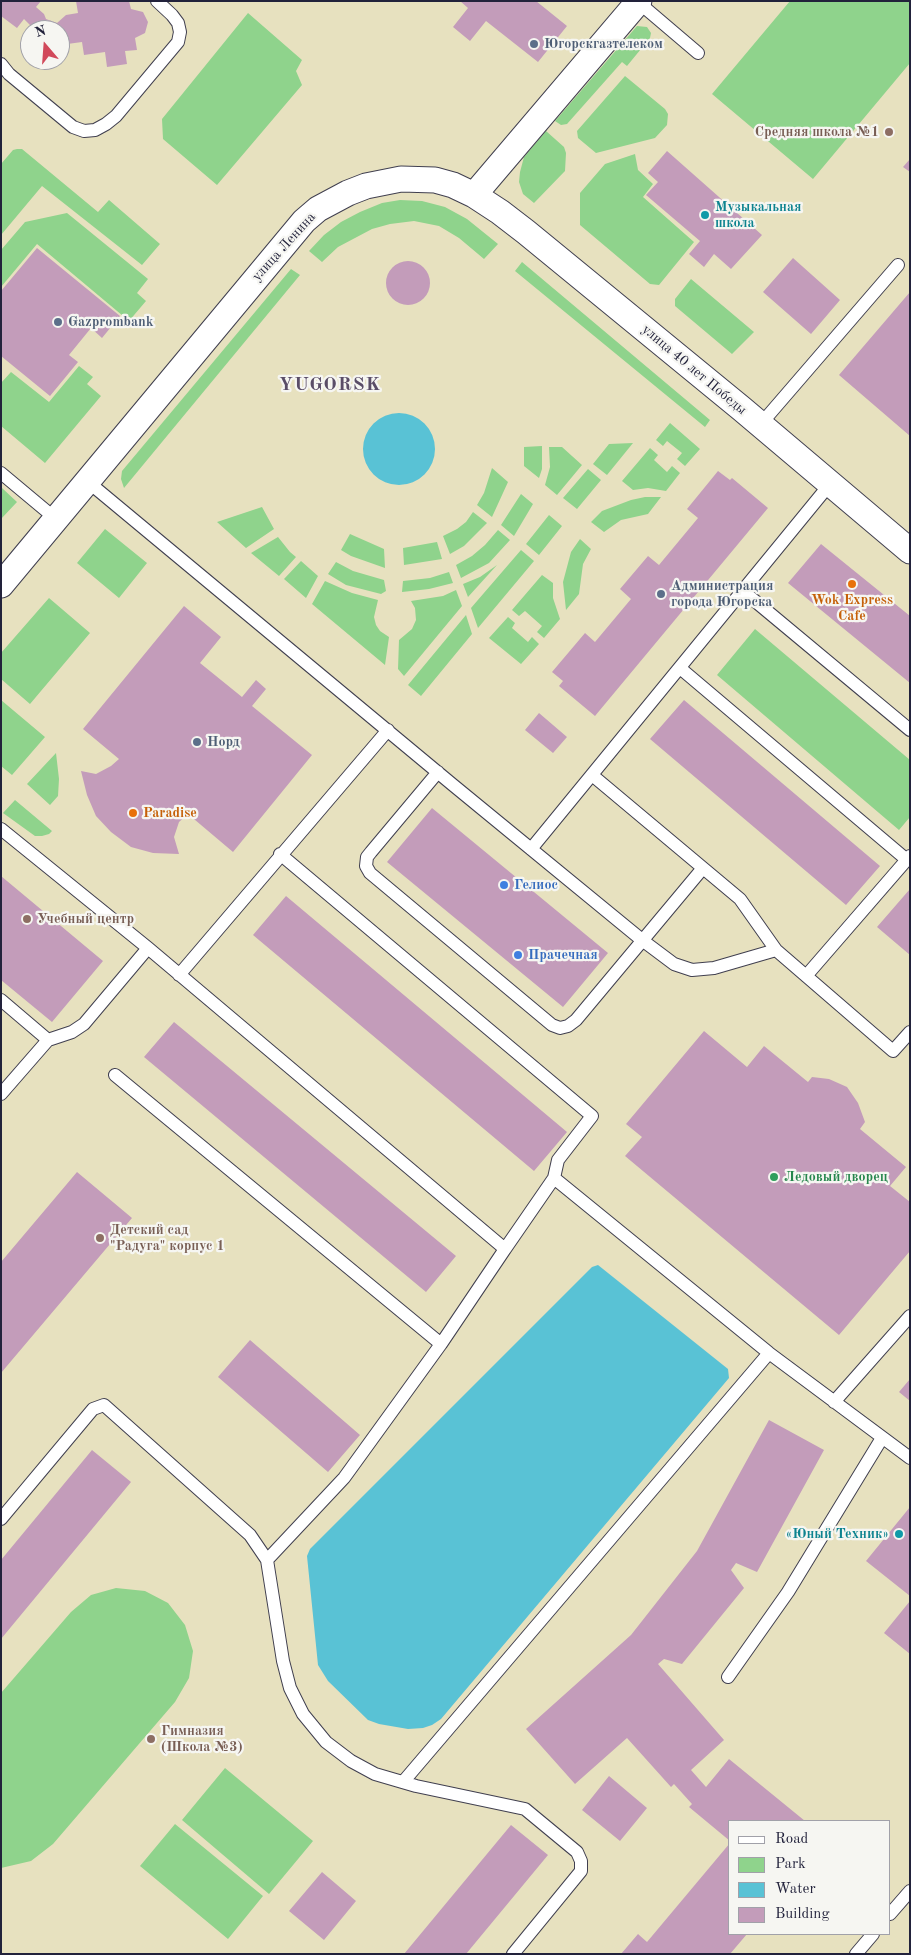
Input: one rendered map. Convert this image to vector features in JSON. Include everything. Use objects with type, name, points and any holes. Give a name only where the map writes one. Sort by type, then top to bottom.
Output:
[{"type":"street","points":[[474,195],[639,2]]},
{"type":"street","name":"улица Ленина","points":[[1,585],[304,221],[318,210],[348,193],[366,186],[401,179],[435,180],[454,185],[474,195]]},
{"type":"street","name":"улица 40 лет Победы","points":[[474,195],[526,232],[910,551]]},
{"type":"lane","points":[[1,64],[9,74],[74,127],[84,131],[95,130],[116,116],[178,42],[180,32],[178,23],[172,14],[157,1]]},
{"type":"lane","points":[[639,2],[698,53]]},
{"type":"lane","points":[[760,425],[898,265]]},
{"type":"lane","points":[[1,472],[56,519]]},
{"type":"lane","points":[[87,481],[642,940],[674,964],[692,970],[714,968],[776,950]]},
{"type":"lane","points":[[532,849],[830,484]]},
{"type":"lane","points":[[743,591],[910,730]]},
{"type":"lane","points":[[680,668],[908,858],[806,976]]},
{"type":"lane","points":[[179,975],[280,854],[388,730]]},
{"type":"lane","points":[[438,772],[370,852],[367,857],[366,866],[370,873],[544,1019],[560,1028],[568,1026],[576,1020],[703,868]]},
{"type":"lane","points":[[592,775],[740,899],[776,950],[893,1050],[910,1032]]},
{"type":"lane","points":[[1,829],[148,948],[505,1250]]},
{"type":"lane","points":[[267,1560],[344,1478],[441,1344],[554,1178],[558,1160],[592,1116],[280,854]]},
{"type":"lane","points":[[1,1094],[48,1040],[72,1032],[84,1024],[148,948]]},
{"type":"lane","points":[[1,1000],[48,1040]]},
{"type":"lane","points":[[115,1075],[441,1344]]},
{"type":"lane","points":[[554,1178],[769,1353],[910,1458]]},
{"type":"lane","points":[[834,1402],[910,1316]]},
{"type":"lane","points":[[403,1782],[769,1353]]},
{"type":"lane","points":[[1,1519],[93,1409],[104,1405],[250,1535],[267,1560],[283,1661],[290,1688],[303,1714],[326,1742],[351,1761],[375,1774],[525,1809],[577,1852],[581,1860],[580,1871],[513,1954]]},
{"type":"lane","points":[[728,1677],[788,1592],[882,1438]]},
{"type":"lane","points":[[891,1913],[910,1890]]},
{"type":"lane","points":[[856,1954],[872,1935]]},
{"type":"green space","points":[[790,1],[910,1],[910,63],[813,179],[712,94]]},
{"type":"green space","points":[[248,13],[302,60],[296,71],[302,85],[217,185],[163,139],[162,119]]},
{"type":"green space","points":[[637,26],[647,27],[651,33],[650,38],[627,66],[622,62],[567,124],[561,125],[555,121]]},
{"type":"green space","points":[[625,76],[665,109],[668,114],[667,125],[655,138],[596,153],[578,138],[577,131]]},
{"type":"green space","points":[[546,131],[564,147],[566,153],[565,171],[534,203],[523,194],[519,182],[520,172],[524,157]]},
{"type":"green space","points":[[22,149],[98,212],[109,200],[160,244],[142,265],[42,186],[1,235],[1,164],[13,150]]},
{"type":"green space","points":[[635,154],[638,170],[653,184],[643,197],[694,242],[659,285],[650,284],[580,225],[580,193],[605,164]]},
{"type":"green space","points":[[400,200],[422,201],[445,207],[467,219],[498,244],[484,259],[459,238],[439,226],[414,221],[390,224],[372,229],[338,247],[322,262],[309,251],[324,235],[341,222],[382,203]]},
{"type":"green space","points":[[67,213],[148,279],[137,293],[146,301],[129,321],[37,244],[1,287],[1,250],[25,222]]},
{"type":"green space","points":[[522,262],[710,420],[705,427],[515,271]]},
{"type":"green space","points":[[291,269],[300,275],[124,488],[121,479],[122,471]]},
{"type":"green space","points":[[691,279],[754,332],[732,354],[675,306],[675,299]]},
{"type":"green space","points":[[79,366],[93,377],[87,384],[101,396],[45,463],[1,426],[1,383],[11,372],[49,402]]},
{"type":"green space","points":[[670,423],[700,449],[685,466],[677,459],[682,453],[667,441],[663,446],[656,440]]},
{"type":"green space","points":[[633,443],[607,475],[593,464],[609,444]]},
{"type":"green space","points":[[542,446],[542,469],[539,478],[524,466],[524,447]]},
{"type":"green space","points":[[549,447],[562,447],[582,465],[557,495],[545,485],[550,467]]},
{"type":"green space","points":[[650,448],[658,455],[654,460],[667,472],[672,466],[680,473],[666,491],[648,488],[633,490],[622,481]]},
{"type":"green space","points":[[492,468],[508,482],[492,517],[477,505],[484,493]]},
{"type":"green space","points":[[588,469],[601,480],[577,509],[563,498]]},
{"type":"green space","points":[[1,489],[17,502],[1,519]]},
{"type":"green space","points":[[521,494],[533,504],[514,536],[501,525]]},
{"type":"green space","points":[[645,497],[661,497],[648,514],[621,520],[604,532],[591,522],[602,511]]},
{"type":"green space","points":[[262,507],[274,529],[246,548],[217,522]]},
{"type":"green space","points":[[473,512],[487,523],[464,546],[450,554],[443,536],[466,522]]},
{"type":"green space","points":[[549,515],[562,526],[539,555],[526,544]]},
{"type":"green space","points":[[105,529],[147,563],[119,598],[77,563]]},
{"type":"green space","points":[[498,530],[510,540],[489,563],[461,578],[456,565],[472,556]]},
{"type":"green space","points":[[350,534],[384,549],[385,568],[351,556],[341,550]]},
{"type":"green space","points":[[278,537],[296,557],[279,576],[251,553]]},
{"type":"green space","points":[[580,539],[591,549],[583,564],[579,594],[566,610],[563,582],[571,552]]},
{"type":"green space","points":[[437,542],[442,559],[404,565],[403,548]]},
{"type":"green space","points":[[521,550],[534,561],[478,628],[471,608]]},
{"type":"green space","points":[[301,561],[318,576],[306,598],[284,579]]},
{"type":"green space","points":[[336,562],[353,571],[384,580],[386,591],[381,594],[346,585],[328,574]]},
{"type":"green space","points":[[497,565],[468,597],[463,584],[480,577]]},
{"type":"green space","points":[[449,572],[453,583],[429,589],[402,592],[403,581],[430,578]]},
{"type":"green space","points":[[542,575],[553,583],[553,598],[560,619],[544,638],[537,632],[542,626],[525,611],[519,616],[512,610]]},
{"type":"green space","points":[[325,581],[352,593],[378,600],[374,617],[376,625],[380,631],[389,637],[385,665],[312,604]]},
{"type":"green space","points":[[456,590],[462,606],[404,676],[398,669],[399,640],[412,629],[416,620],[415,608],[411,601],[443,596]]},
{"type":"green space","points":[[49,598],[90,633],[30,704],[1,679],[1,653]]},
{"type":"green space","points":[[466,615],[472,634],[421,696],[408,685]]},
{"type":"green space","points":[[508,617],[515,623],[512,628],[528,642],[532,637],[539,644],[521,664],[489,638]]},
{"type":"green space","points":[[755,629],[910,760],[910,817],[899,830],[717,675]]},
{"type":"green space","points":[[1,700],[45,737],[12,775],[1,766]]},
{"type":"green space","points":[[56,753],[59,779],[58,796],[50,805],[27,784]]},
{"type":"green space","points":[[15,800],[52,831],[49,834],[35,836],[3,813]]},
{"type":"green space","points":[[116,1588],[145,1591],[168,1603],[185,1625],[193,1651],[189,1678],[175,1702],[53,1844],[31,1861],[1,1868],[1,1693],[71,1612],[91,1595]]},
{"type":"green space","points":[[225,1768],[313,1841],[269,1894],[182,1820]]},
{"type":"green space","points":[[175,1824],[263,1896],[228,1939],[140,1866]]},
{"type":"water","points":[[399,413],[419,419],[429,429],[435,449],[429,469],[419,479],[399,485],[379,479],[369,469],[363,449],[369,429],[379,419]]},
{"type":"water","points":[[598,1265],[728,1369],[729,1378],[441,1719],[423,1728],[408,1729],[368,1720],[328,1681],[318,1665],[307,1556],[310,1549],[592,1267]]},
{"type":"building","points":[[1,1],[41,1],[36,7],[49,20],[20,20],[17,28],[1,16]]},
{"type":"building","points":[[76,1],[129,1],[131,9],[143,12],[148,22],[145,33],[135,38],[137,50],[125,51],[127,64],[107,67],[105,52],[84,55],[82,42],[70,44],[70,20],[60,20],[66,15],[78,13]]},
{"type":"building","name":"Югорскгазтелеком","points":[[460,1],[536,1],[567,26],[538,62],[486,21],[470,41],[453,27],[468,8]]},
{"type":"building","name":"Музыкальная школа","points":[[667,151],[762,235],[731,269],[714,254],[704,267],[689,254],[700,241],[646,195],[658,182],[648,173]]},
{"type":"building","points":[[910,159],[910,172],[903,167]]},
{"type":"building","name":"Gazprombank","points":[[37,248],[120,316],[102,338],[91,328],[69,355],[78,362],[50,396],[1,356],[1,291]]},
{"type":"building","name":"Музыкальная школа","points":[[793,258],[840,300],[811,334],[763,292]]},
{"type":"building","points":[[412,261],[424,267],[429,274],[429,292],[424,299],[417,304],[404,305],[396,302],[389,295],[386,279],[389,271],[396,264]]},
{"type":"building","points":[[910,292],[910,436],[839,375]]},
{"type":"building","name":"Администрация города Югорска","points":[[718,471],[730,480],[732,478],[768,508],[595,716],[559,686],[563,681],[552,672],[585,633],[595,642],[631,599],[620,589],[648,556],[659,565],[698,518],[687,509]]},
{"type":"building","points":[[821,544],[910,616],[910,683],[788,583]]},
{"type":"building","name":"Норд","points":[[184,606],[221,637],[200,663],[242,697],[256,680],[266,689],[252,706],[312,755],[233,852],[188,814],[179,822],[174,837],[179,854],[153,853],[131,847],[111,832],[96,816],[87,795],[81,771],[96,774],[119,759],[83,729]]},
{"type":"building","points":[[684,700],[880,866],[846,905],[650,739]]},
{"type":"building","points":[[539,713],[567,737],[553,753],[525,730]]},
{"type":"building","points":[[432,808],[608,953],[563,1007],[387,862]]},
{"type":"building","name":"Учебный центр","points":[[1,876],[103,961],[52,1022],[1,980]]},
{"type":"building","points":[[910,889],[910,955],[877,927]]},
{"type":"building","points":[[286,896],[567,1132],[534,1171],[253,935]]},
{"type":"building","points":[[174,1022],[456,1256],[426,1292],[144,1057]]},
{"type":"building","name":"Ледовый дворец","points":[[704,1031],[747,1067],[764,1046],[808,1082],[812,1077],[829,1079],[847,1087],[858,1103],[865,1122],[860,1129],[906,1167],[890,1186],[910,1202],[910,1251],[839,1335],[625,1156],[642,1137],[626,1124]]},
{"type":"building","points":[[77,1172],[132,1218],[1,1373],[1,1262]]},
{"type":"building","points":[[250,1340],[360,1435],[328,1472],[218,1377]]},
{"type":"building","points":[[910,1379],[910,1401],[899,1392]]},
{"type":"building","points":[[769,1420],[824,1450],[757,1572],[736,1563],[731,1570],[744,1588],[682,1664],[664,1659],[658,1664],[724,1740],[691,1770],[706,1787],[729,1759],[804,1820],[728,1820],[728,1839],[689,1807],[692,1804],[674,1784],[671,1787],[627,1738],[575,1784],[526,1729],[631,1635],[697,1551]]},
{"type":"building","points":[[92,1450],[131,1482],[1,1639],[1,1560]]},
{"type":"building","name":"«Юный Техник»","points":[[910,1507],[910,1596],[866,1561]]},
{"type":"building","points":[[910,1601],[910,1654],[884,1633]]},
{"type":"building","points":[[609,1776],[647,1808],[620,1841],[582,1810]]},
{"type":"building","points":[[511,1825],[548,1855],[466,1954],[404,1954]]},
{"type":"building","points":[[728,1845],[728,1935],[746,1935],[730,1954],[621,1954],[638,1934],[647,1942]]},
{"type":"building","points":[[322,1872],[356,1901],[324,1940],[289,1911]]},
{"type":"place","name":"Югорскгазтелеком","points":[[534,44]]},
{"type":"place","name":"Средняя школа №1","points":[[889,132]]},
{"type":"place","name":"Музыкальная школа","points":[[705,215]]},
{"type":"place","name":"Gazprombank","points":[[58,322]]},
{"type":"place","name":"Wok Express Cafe","points":[[852,584]]},
{"type":"place","name":"Администрация города Югорска","points":[[661,594]]},
{"type":"place","name":"Норд","points":[[197,742]]},
{"type":"place","name":"Paradise","points":[[133,813]]},
{"type":"place","name":"Гелиос","points":[[504,885]]},
{"type":"place","name":"Учебный центр","points":[[27,919]]},
{"type":"place","name":"Прачечная","points":[[518,955]]},
{"type":"place","name":"Ледовый дворец","points":[[774,1177]]},
{"type":"place","name":"Детский сад \"Радуга\" корпус 1","points":[[100,1238]]},
{"type":"place","name":"«Юный Техник»","points":[[899,1534]]},
{"type":"place","name":"Гимназия (Школа №3)","points":[[151,1739]]},
{"type":"district","name":"YUGORSK","points":[[330,385]]}]
